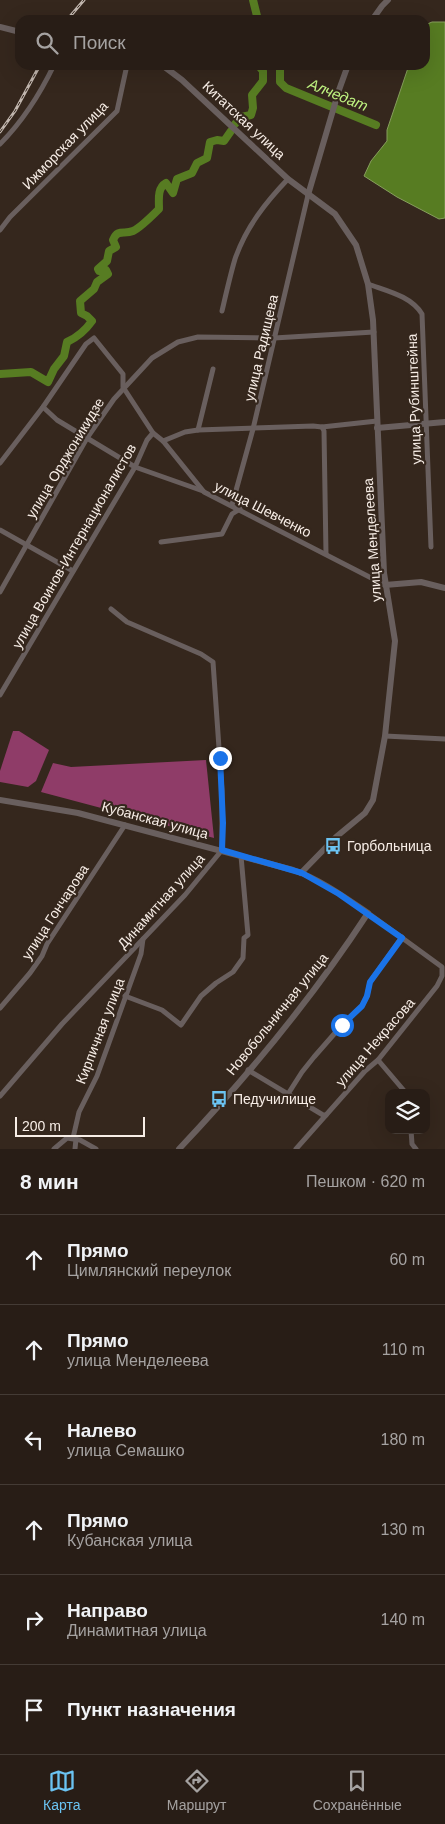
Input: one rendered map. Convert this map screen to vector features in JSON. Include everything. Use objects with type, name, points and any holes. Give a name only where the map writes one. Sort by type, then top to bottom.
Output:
[{"type":"street","points":[[376,15],[388,0]]},
{"type":"street","points":[[0,27],[15,31]]},
{"type":"street","points":[[0,144],[16,128],[51,70]]},
{"type":"street","name":"Ижморская улица","points":[[0,230],[10,217],[117,111],[126,70]]},
{"type":"street","name":"Китатская улица","points":[[169,70],[308,195]]},
{"type":"street","points":[[308,195],[346,70]]},
{"type":"street","points":[[222,311],[235,259],[248,230],[269,199],[288,179]]},
{"type":"street","name":"улица Менделеева","points":[[302,873],[336,837],[365,813],[373,800],[385,736],[395,641],[385,585],[374,332],[368,284],[356,245],[334,214],[308,195]]},
{"type":"street","name":"улица Радищева","points":[[232,505],[253,429],[308,195]]},
{"type":"street","name":"улица Рубинштейна","points":[[368,284],[407,299],[417,306],[422,314],[432,547]]},
{"type":"street","name":"улица Орджоникидзе","points":[[0,592],[87,438],[123,387],[152,358],[178,342],[198,337],[274,338],[374,332]]},
{"type":"street","name":"улица Шевченко","points":[[43,406],[86,344],[94,338],[123,374],[123,387],[153,433],[163,441],[204,492],[385,585]]},
{"type":"street","points":[[198,430],[213,369]]},
{"type":"street","points":[[0,463],[43,406],[57,420],[135,467],[204,492]]},
{"type":"street","points":[[163,441],[185,432],[198,430],[445,422]]},
{"type":"street","points":[[322,427],[324,432],[326,554]]},
{"type":"street","name":"улица Воинов-Интернационалистов","points":[[0,695],[135,467],[147,440],[153,433]]},
{"type":"street","points":[[161,542],[222,534],[232,514],[240,509]]},
{"type":"street","points":[[0,530],[73,571]]},
{"type":"street","points":[[385,585],[421,582],[445,588]]},
{"type":"street","name":"Динамитная улица","points":[[0,1096],[62,1024],[184,895],[222,850],[223,823],[213,662],[201,654],[127,622],[111,609]]},
{"type":"street","points":[[385,736],[445,739]]},
{"type":"street","name":"Кубанская улица","points":[[0,800],[78,813],[222,850],[302,873],[368,913]]},
{"type":"street","name":"улица Гончарова","points":[[0,1008],[42,956],[47,944],[125,825]]},
{"type":"street","points":[[125,996],[162,1010],[181,1025],[201,996],[233,972],[243,958],[244,938],[248,935],[242,856]]},
{"type":"street","points":[[288,1094],[302,1072],[342,1025],[362,1006],[367,996],[370,982],[402,938],[368,913]]},
{"type":"street","name":"Новобольничная улица","points":[[179,1149],[248,1070],[339,957],[368,913]]},
{"type":"street","name":"Кирпичная улица","points":[[75,1149],[79,1112],[97,1076],[141,954],[144,938]]},
{"type":"street","name":"улица Некрасова","points":[[296,1149],[365,1071],[378,1060],[437,986],[442,976],[442,967],[402,938]]},
{"type":"street","points":[[378,1060],[403,1089]]},
{"type":"street","points":[[248,1070],[326,1116]]},
{"type":"street","points":[[411,1134],[412,1144],[416,1149]]},
{"type":"street","points":[[54,1149],[67,1138],[75,1138],[96,1149]]},
{"type":"shaded area","points":[[445,22],[445,218],[439,219],[397,197],[364,176],[371,161],[387,141],[387,130],[407,70],[430,70],[430,23]]},
{"type":"shaded area","points":[[13,731],[19,731],[49,750],[36,781],[28,787],[0,782],[0,771]]},
{"type":"shaded area","points":[[206,760],[214,838],[41,792],[53,763],[71,767]]},
{"type":"waterway","name":"Алчедат","points":[[253,0],[257,15]]},
{"type":"waterway","points":[[235,124],[241,117],[251,115],[253,108],[252,95],[263,81],[262,70]]},
{"type":"waterway","name":"Алчедат","points":[[280,70],[280,82],[286,88],[376,125]]},
{"type":"waterway","points":[[0,374],[31,372],[48,382],[54,369],[64,356],[67,342],[87,328],[92,321],[81,313],[80,301],[94,289],[97,282],[108,274],[106,270],[99,271],[98,269],[107,261],[109,251],[116,247],[113,240],[115,236],[119,233],[133,231],[146,221],[159,209],[159,195],[163,185],[166,183],[173,193],[177,179],[192,173],[197,163],[207,158],[210,142],[224,141],[231,131]]},
{"type":"railway","points":[[71,15],[84,0]]},
{"type":"railway","points":[[0,132],[15,111],[37,70]]},
{"type":"place","name":"Горбольница","points":[[333,846]]},
{"type":"place","name":"Педучилище","points":[[219,1099]]},
{"type":"route","points":[[220,758],[223,823],[222,850],[302,873],[339,894],[402,938],[374,975],[362,1006],[342,1025]]}]
